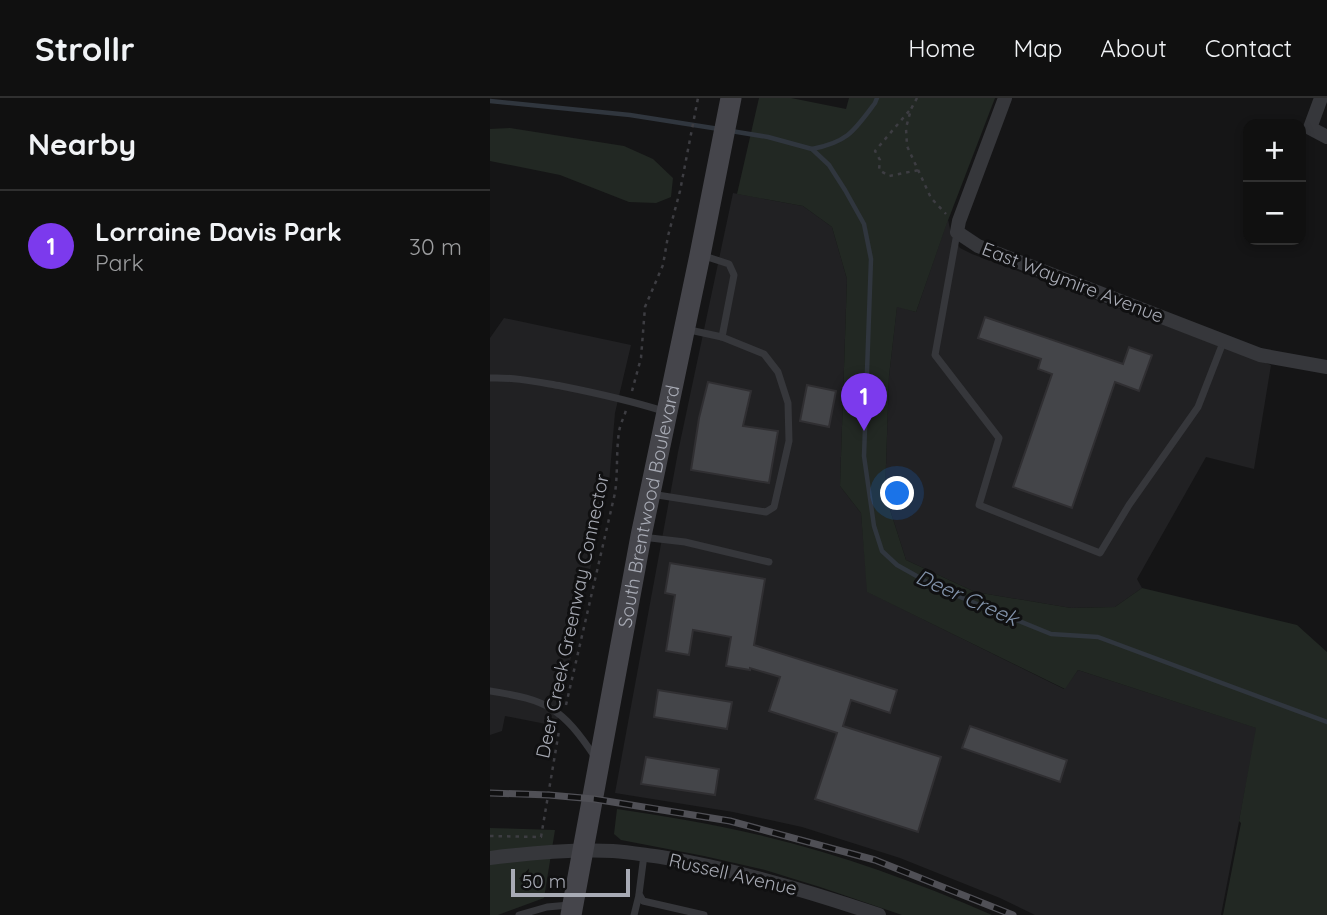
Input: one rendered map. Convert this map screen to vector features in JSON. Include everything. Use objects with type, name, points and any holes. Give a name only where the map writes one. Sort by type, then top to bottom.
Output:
[{"type":"main road","name":"South Brentwood Boulevard","points":[[572,910],[641,536],[731,100]]},
{"type":"street","points":[[958,227],[1005,98]]},
{"type":"street","points":[[1321,98],[1310,128],[1327,137]]},
{"type":"street","name":"East Waymire Avenue","points":[[958,227],[978,246],[1260,355],[1327,367]]},
{"type":"street","name":"Russell Avenue","points":[[490,858],[584,850],[618,851],[692,862],[759,878],[879,915]]},
{"type":"lane","points":[[958,227],[935,355],[999,438],[979,505],[1100,553],[1129,505],[1198,407],[1224,340]]},
{"type":"lane","points":[[700,255],[729,264],[734,275],[722,337]]},
{"type":"lane","points":[[650,494],[766,512],[774,507],[789,441],[788,402],[778,372],[764,354],[722,337],[685,329]]},
{"type":"lane","points":[[494,377],[540,382],[629,400],[667,412]]},
{"type":"lane","points":[[641,536],[685,542],[769,562]]},
{"type":"lane","points":[[490,691],[541,702],[563,716],[600,764]]},
{"type":"lane","points":[[634,915],[644,855]]},
{"type":"lane","points":[[639,894],[643,901],[704,915]]},
{"type":"lane","points":[[519,915],[547,906],[572,910]]},
{"type":"path","name":"Deer Creek Greenway Connector","points":[[490,836],[541,837],[563,716],[615,494],[619,434],[641,358],[645,307],[660,275],[698,98]]},
{"type":"path","points":[[917,98],[875,151],[880,160],[879,170],[889,176],[919,170]]},
{"type":"path","points":[[911,108],[906,128],[907,146],[930,198],[958,227]]},
{"type":"shaded area","points":[[759,98],[791,98],[846,109],[849,98],[995,98],[916,312],[897,307],[889,376],[885,494],[906,560],[975,592],[1071,608],[1115,607],[1142,588],[1297,625],[1327,652],[1327,915],[1223,915],[1256,728],[1078,670],[1065,689],[867,592],[861,513],[840,486],[847,279],[832,227],[803,206],[737,194]]},
{"type":"shaded area","points":[[510,128],[624,146],[653,159],[673,178],[671,197],[656,203],[629,202],[560,175],[490,161],[490,129]]},
{"type":"shaded area","points":[[733,193],[803,206],[832,227],[847,279],[840,486],[861,513],[868,592],[1064,689],[1078,670],[1257,728],[1221,915],[1035,915],[900,858],[802,827],[733,812],[615,793],[678,452]]},
{"type":"shaded area","points":[[948,219],[951,234],[960,248],[972,254],[1271,365],[1254,469],[1206,457],[1137,579],[1142,588],[1115,607],[1071,608],[975,592],[906,560],[885,494],[889,376],[897,306],[916,312]]},
{"type":"shaded area","points":[[504,318],[631,345],[615,413],[609,483],[556,726],[505,716],[502,731],[490,735],[490,338]]},
{"type":"shaded area","points":[[617,809],[724,827],[819,851],[906,880],[992,915],[902,915],[765,870],[621,840],[614,834]]},
{"type":"shaded area","points":[[490,828],[555,830],[544,898],[498,915],[490,915]]},
{"type":"building","points":[[985,317],[1123,364],[1129,347],[1152,355],[1139,391],[1115,382],[1072,508],[1013,487],[1052,374],[1038,369],[1041,359],[978,338]]},
{"type":"building","points":[[708,382],[751,391],[743,426],[778,431],[769,483],[691,470]]},
{"type":"building","points":[[807,385],[836,391],[829,427],[800,421]]},
{"type":"building","points":[[670,563],[765,579],[754,645],[897,690],[890,713],[851,700],[843,726],[941,757],[918,832],[815,799],[837,733],[769,711],[780,677],[750,668],[726,666],[731,637],[693,630],[689,655],[666,651],[675,595],[665,593]]},
{"type":"building","points":[[658,690],[732,702],[727,729],[654,717]]},
{"type":"building","points":[[970,726],[1067,760],[1060,782],[962,748]]},
{"type":"building","points":[[646,757],[719,769],[715,795],[641,784]]},
{"type":"waterway","points":[[812,149],[834,143],[849,134],[877,98]]},
{"type":"waterway","name":"Deer Creek","points":[[490,101],[630,115],[719,129]]},
{"type":"waterway","name":"Deer Creek","points":[[731,131],[768,137],[812,149],[829,165],[864,224],[871,259],[864,456],[874,526],[882,551],[897,565],[938,588],[1051,634],[1098,637],[1327,722]]},
{"type":"railway","points":[[490,793],[594,799],[730,821],[875,860],[1013,915]]},
{"type":"place","name":"Lorraine Davis Park","points":[[864,431]]}]
